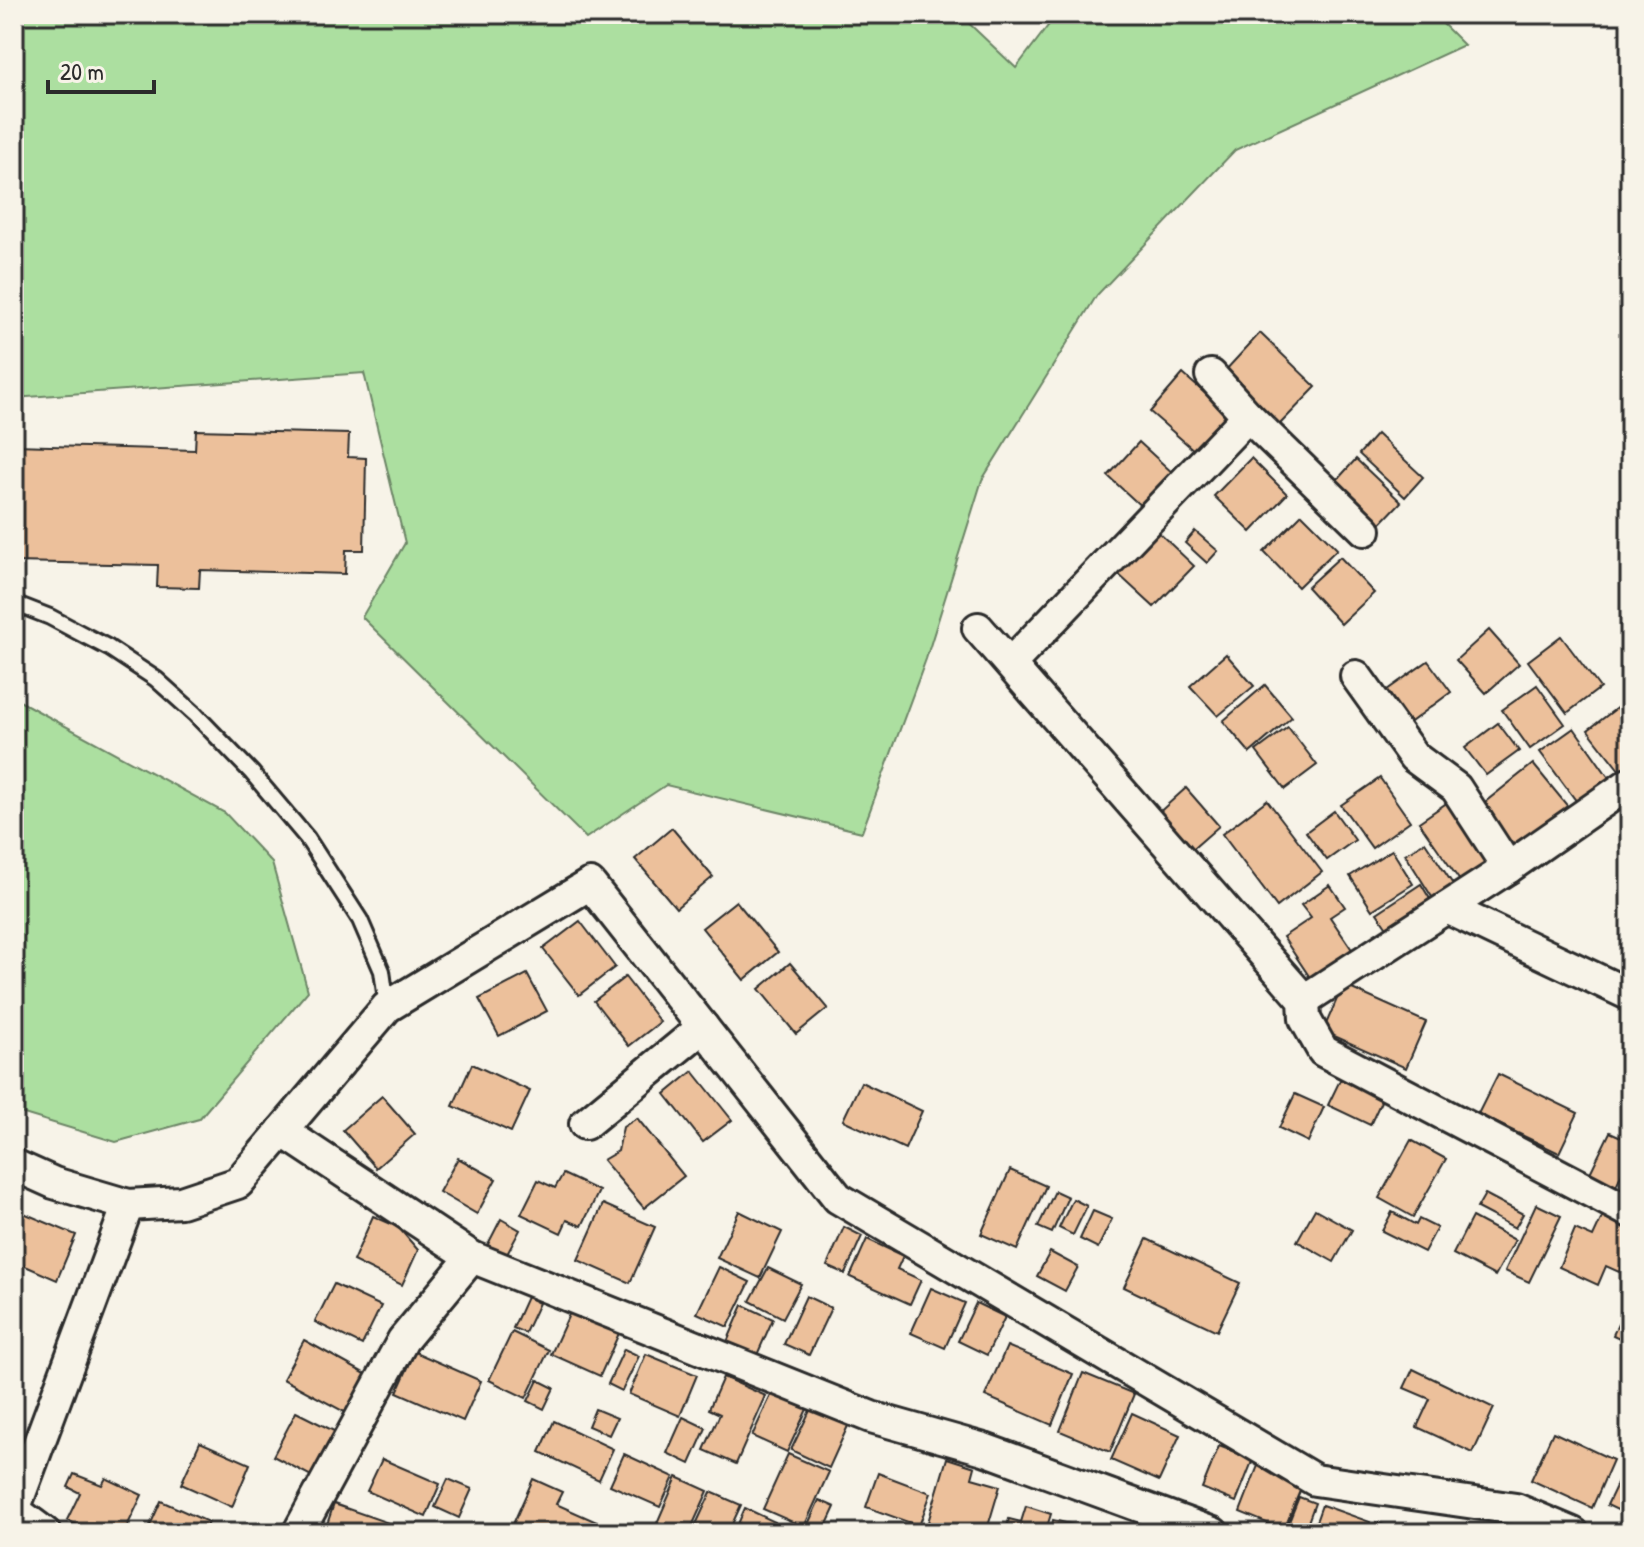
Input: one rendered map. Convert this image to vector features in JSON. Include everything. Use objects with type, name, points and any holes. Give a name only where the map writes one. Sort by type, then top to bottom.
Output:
[{"type":"street","points":[[1211,375],[1248,416],[1365,530]]},
{"type":"street","points":[[1010,664],[1248,416]]},
{"type":"street","points":[[978,628],[1304,1000],[1305,1019],[1323,1051],[1630,1212]]},
{"type":"street","points":[[1356,676],[1414,757],[1456,788],[1508,868]]},
{"type":"street","points":[[1304,1000],[1508,868],[1630,783]]},
{"type":"street","points":[[14,1165],[54,1183],[128,1205],[181,1202],[238,1183],[387,1007],[590,884],[838,1198],[1315,1480],[1516,1509],[1573,1533]]},
{"type":"street","points":[[1447,908],[1630,995]]},
{"type":"street","points":[[585,1124],[703,1027]]},
{"type":"street","points":[[282,1131],[472,1257],[871,1417],[984,1449],[1213,1533]]},
{"type":"street","points":[[45,1533],[14,1510],[128,1205]]},
{"type":"street","points":[[298,1533],[403,1340],[472,1257]]},
{"type":"lane","points":[[14,603],[90,638],[156,679],[252,773],[307,838],[360,920],[382,971],[387,1007]]},
{"type":"green space","points":[[14,14],[959,14],[1016,68],[1057,14],[1433,14],[1464,45],[1235,150],[1097,295],[982,480],[926,659],[862,832],[666,785],[586,838],[362,617],[405,543],[364,373],[14,398]]},
{"type":"green space","points":[[14,698],[225,813],[272,863],[308,991],[199,1119],[116,1142],[14,1111]]},
{"type":"building","points":[[1260,333],[1316,387],[1279,425],[1224,372]]},
{"type":"building","points":[[1183,374],[1234,419],[1202,457],[1150,412]]},
{"type":"building","points":[[196,430],[349,434],[348,457],[366,458],[364,550],[346,550],[345,574],[200,570],[199,588],[157,587],[158,565],[14,562],[14,445],[195,450]]},
{"type":"building","points":[[1377,434],[1423,477],[1405,497],[1359,454]]},
{"type":"building","points":[[1139,442],[1175,475],[1144,509],[1108,476]]},
{"type":"building","points":[[1251,458],[1287,494],[1251,532],[1214,496]]},
{"type":"building","points":[[1356,459],[1401,502],[1381,523],[1336,481]]},
{"type":"building","points":[[1302,514],[1337,549],[1298,587],[1264,552]]},
{"type":"building","points":[[1156,530],[1194,566],[1154,607],[1117,573]]},
{"type":"building","points":[[1195,531],[1218,551],[1207,563],[1185,543]]},
{"type":"building","points":[[1340,557],[1374,593],[1341,624],[1307,587]]},
{"type":"building","points":[[1489,630],[1519,664],[1486,693],[1456,660]]},
{"type":"building","points":[[1561,636],[1600,688],[1567,713],[1528,661]]},
{"type":"building","points":[[1226,654],[1254,686],[1218,716],[1190,686]]},
{"type":"building","points":[[1428,661],[1451,692],[1404,727],[1380,695]]},
{"type":"building","points":[[1265,685],[1292,717],[1250,753],[1223,721]]},
{"type":"building","points":[[1537,685],[1565,724],[1530,749],[1502,710]]},
{"type":"building","points":[[1622,704],[1630,714],[1630,770],[1623,775],[1588,730]]},
{"type":"building","points":[[1498,723],[1519,751],[1486,775],[1465,748]]},
{"type":"building","points":[[1288,727],[1317,765],[1285,789],[1256,751]]},
{"type":"building","points":[[1574,728],[1612,782],[1580,806],[1540,752]]},
{"type":"building","points":[[1533,764],[1570,809],[1512,854],[1475,810]]},
{"type":"building","points":[[1380,778],[1410,821],[1372,848],[1341,805]]},
{"type":"building","points":[[1186,788],[1219,826],[1188,853],[1155,816]]},
{"type":"building","points":[[1267,800],[1322,872],[1277,907],[1222,834]]},
{"type":"building","points":[[1451,800],[1492,860],[1460,881],[1419,822]]},
{"type":"building","points":[[1334,811],[1355,840],[1327,860],[1306,832]]},
{"type":"building","points":[[672,828],[713,877],[676,908],[635,859]]},
{"type":"building","points":[[1425,842],[1458,892],[1437,905],[1405,854]]},
{"type":"building","points":[[1392,850],[1413,884],[1372,910],[1350,876]]},
{"type":"building","points":[[1421,884],[1433,904],[1390,932],[1377,913]]},
{"type":"building","points":[[1330,885],[1345,907],[1330,917],[1359,960],[1317,988],[1283,937],[1311,918],[1301,905]]},
{"type":"building","points":[[736,901],[778,952],[744,980],[702,928]]},
{"type":"building","points":[[580,921],[615,967],[579,995],[543,949]]},
{"type":"building","points":[[790,963],[828,1008],[796,1034],[759,989]]},
{"type":"building","points":[[527,974],[547,1011],[499,1036],[479,999]]},
{"type":"building","points":[[625,977],[660,1022],[629,1046],[594,1001]]},
{"type":"building","points":[[1343,985],[1426,1022],[1406,1068],[1323,1031]]},
{"type":"building","points":[[472,1064],[530,1091],[511,1132],[453,1106]]},
{"type":"building","points":[[693,1071],[732,1120],[703,1142],[665,1094]]},
{"type":"building","points":[[1498,1074],[1578,1113],[1559,1153],[1478,1114]]},
{"type":"building","points":[[1342,1076],[1384,1095],[1370,1125],[1328,1105]]},
{"type":"building","points":[[861,1082],[922,1111],[905,1149],[843,1120]]},
{"type":"building","points":[[1295,1094],[1324,1107],[1308,1142],[1279,1128]]},
{"type":"building","points":[[382,1096],[415,1134],[376,1168],[343,1130]]},
{"type":"building","points":[[637,1118],[684,1176],[644,1208],[603,1160],[618,1151],[623,1127]]},
{"type":"building","points":[[1610,1132],[1630,1141],[1630,1156],[1614,1190],[1588,1177]]},
{"type":"building","points":[[1411,1140],[1446,1159],[1413,1217],[1379,1198]]},
{"type":"building","points":[[458,1158],[496,1179],[477,1214],[439,1192]]},
{"type":"building","points":[[1010,1170],[1046,1186],[1017,1250],[981,1234]]},
{"type":"building","points":[[563,1174],[599,1191],[582,1226],[567,1220],[561,1233],[521,1214],[538,1180],[555,1188]]},
{"type":"building","points":[[1055,1191],[1068,1197],[1052,1233],[1038,1227]]},
{"type":"building","points":[[1485,1194],[1523,1214],[1515,1228],[1477,1208]]},
{"type":"building","points":[[1073,1199],[1087,1206],[1073,1235],[1059,1228]]},
{"type":"building","points":[[603,1204],[655,1227],[630,1283],[578,1260]]},
{"type":"building","points":[[1536,1204],[1561,1216],[1529,1282],[1505,1271]]},
{"type":"building","points":[[14,1209],[76,1235],[57,1280],[14,1261]]},
{"type":"building","points":[[1315,1209],[1352,1230],[1334,1262],[1297,1241]]},
{"type":"building","points":[[739,1211],[782,1232],[760,1278],[717,1258]]},
{"type":"building","points":[[1093,1211],[1112,1219],[1098,1248],[1080,1239]]},
{"type":"building","points":[[1392,1212],[1416,1225],[1419,1219],[1437,1228],[1424,1252],[1382,1231]]},
{"type":"building","points":[[1604,1213],[1630,1225],[1630,1248],[1619,1272],[1606,1266],[1598,1285],[1559,1267],[1575,1229],[1593,1237]]},
{"type":"building","points":[[373,1216],[398,1227],[418,1250],[402,1285],[353,1261]]},
{"type":"building","points":[[1472,1217],[1515,1240],[1495,1276],[1453,1254]]},
{"type":"building","points":[[501,1219],[520,1230],[505,1258],[486,1248]]},
{"type":"building","points":[[844,1227],[862,1236],[845,1274],[827,1266]]},
{"type":"building","points":[[867,1239],[903,1256],[897,1269],[921,1280],[910,1304],[850,1277]]},
{"type":"building","points":[[1147,1239],[1240,1283],[1217,1331],[1124,1287]]},
{"type":"building","points":[[1050,1252],[1078,1267],[1065,1291],[1037,1276]]},
{"type":"building","points":[[719,1267],[750,1282],[728,1327],[697,1313]]},
{"type":"building","points":[[768,1268],[801,1284],[783,1318],[750,1301]]},
{"type":"building","points":[[334,1284],[381,1306],[362,1345],[315,1322]]},
{"type":"building","points":[[931,1288],[965,1303],[945,1348],[911,1333]]},
{"type":"building","points":[[806,1296],[831,1308],[809,1355],[784,1344]]},
{"type":"building","points":[[527,1297],[539,1303],[525,1333],[513,1328]]},
{"type":"building","points":[[976,1303],[1005,1317],[987,1355],[958,1341]]},
{"type":"building","points":[[743,1305],[773,1319],[757,1355],[727,1342]]},
{"type":"building","points":[[571,1310],[620,1331],[600,1376],[551,1354]]},
{"type":"building","points":[[1618,1324],[1630,1330],[1630,1343],[1613,1335]]},
{"type":"building","points":[[512,1332],[549,1350],[526,1398],[489,1380]]},
{"type":"building","points":[[304,1340],[371,1377],[350,1415],[283,1379]]},
{"type":"building","points":[[1007,1346],[1073,1374],[1052,1425],[985,1396]]},
{"type":"building","points":[[624,1349],[639,1356],[622,1391],[608,1384]]},
{"type":"building","points":[[415,1352],[481,1381],[463,1421],[397,1392]]},
{"type":"building","points":[[646,1354],[697,1375],[680,1416],[629,1394]]},
{"type":"building","points":[[1413,1369],[1494,1408],[1473,1453],[1417,1427],[1430,1399],[1404,1388]]},
{"type":"building","points":[[1083,1373],[1134,1394],[1110,1452],[1060,1431]]},
{"type":"building","points":[[723,1377],[766,1396],[736,1464],[704,1450],[720,1414],[709,1409]]},
{"type":"building","points":[[538,1380],[554,1388],[544,1409],[528,1401]]},
{"type":"building","points":[[773,1391],[808,1407],[787,1452],[752,1436]]},
{"type":"building","points":[[815,1400],[852,1417],[829,1468],[791,1450]]},
{"type":"building","points":[[595,1409],[617,1418],[609,1435],[588,1426]]},
{"type":"building","points":[[296,1412],[338,1433],[315,1478],[273,1456]]},
{"type":"building","points":[[1132,1413],[1180,1435],[1159,1481],[1111,1460]]},
{"type":"building","points":[[683,1417],[706,1428],[690,1464],[667,1453]]},
{"type":"building","points":[[554,1421],[613,1449],[599,1480],[540,1452]]},
{"type":"building","points":[[1553,1432],[1613,1460],[1592,1508],[1531,1480]]},
{"type":"building","points":[[200,1442],[250,1464],[232,1507],[181,1484]]},
{"type":"building","points":[[1219,1446],[1253,1459],[1236,1502],[1202,1488]]},
{"type":"building","points":[[624,1454],[674,1477],[660,1507],[610,1485]]},
{"type":"building","points":[[788,1454],[829,1472],[804,1527],[763,1509]]},
{"type":"building","points":[[947,1458],[975,1467],[972,1478],[1000,1486],[986,1533],[939,1533],[926,1529]]},
{"type":"building","points":[[382,1459],[440,1484],[426,1517],[367,1491]]},
{"type":"building","points":[[1259,1463],[1304,1481],[1284,1530],[1240,1512]]},
{"type":"building","points":[[1626,1465],[1630,1466],[1630,1516],[1607,1505]]},
{"type":"building","points":[[878,1473],[931,1493],[919,1526],[866,1507]]},
{"type":"building","points":[[74,1474],[102,1485],[106,1478],[142,1495],[124,1533],[95,1533],[67,1520],[80,1493],[68,1487]]},
{"type":"building","points":[[677,1477],[708,1491],[689,1533],[679,1533],[657,1523]]},
{"type":"building","points":[[448,1479],[472,1489],[459,1518],[435,1507]]},
{"type":"building","points":[[533,1479],[562,1492],[556,1504],[616,1533],[509,1533]]},
{"type":"building","points":[[711,1492],[741,1505],[728,1533],[692,1533]]},
{"type":"building","points":[[1299,1497],[1315,1503],[1304,1533],[1285,1532]]},
{"type":"building","points":[[819,1500],[835,1507],[823,1533],[809,1533],[805,1531]]},
{"type":"building","points":[[161,1501],[208,1522],[203,1533],[147,1532]]},
{"type":"building","points":[[334,1504],[397,1526],[394,1533],[324,1533]]},
{"type":"building","points":[[1322,1505],[1370,1522],[1366,1533],[1312,1533]]},
{"type":"building","points":[[1026,1506],[1051,1514],[1045,1533],[1005,1533],[1009,1519],[1021,1522]]},
{"type":"building","points":[[745,1508],[775,1522],[770,1533],[734,1533]]},
{"type":"building","points":[[1053,1520],[1109,1533],[1051,1533]]},
{"type":"building","points":[[1376,1522],[1403,1532],[1403,1533],[1372,1533]]}]
